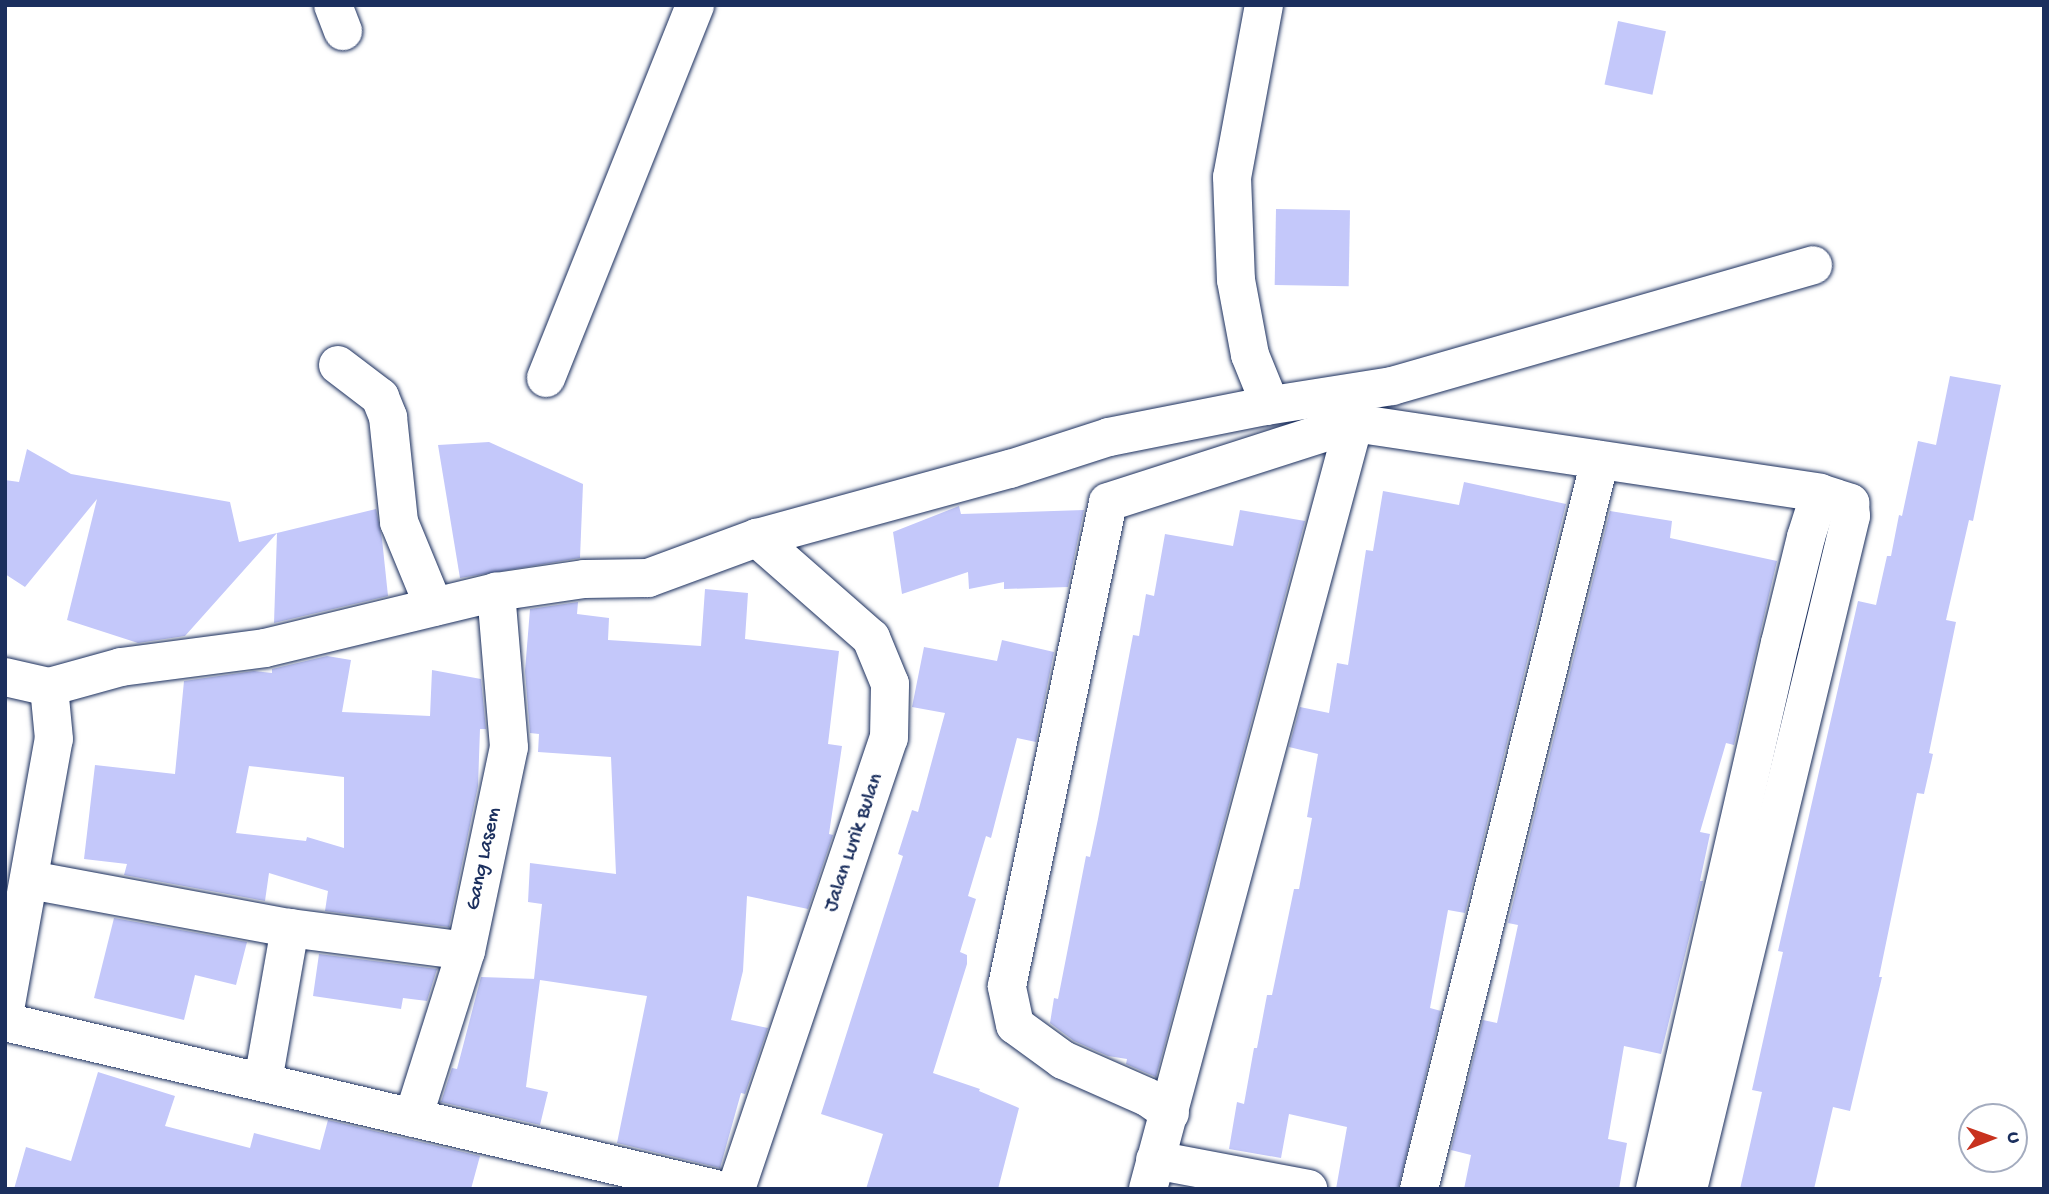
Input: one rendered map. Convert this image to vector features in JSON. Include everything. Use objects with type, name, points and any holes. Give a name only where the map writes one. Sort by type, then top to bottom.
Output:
[{"type":"street","points":[[545,378],[695,5]]},
{"type":"street","points":[[1264,5],[1232,177],[1236,280],[1250,355],[1267,397],[1266,406]]},
{"type":"street","points":[[5,677],[49,687],[121,667],[265,648],[496,593],[584,579],[648,578],[757,538],[1010,468],[1109,437],[1266,406],[1392,386],[1813,265]]},
{"type":"street","points":[[338,365],[380,397],[388,417],[399,522],[434,607]]},
{"type":"street","points":[[1308,1189],[1152,1174],[1354,423]]},
{"type":"street","points":[[1170,1112],[1147,1097],[1063,1060],[1015,1025],[1007,986],[1108,502],[1354,423],[1820,493],[1850,503],[1851,516],[1688,1189]]},
{"type":"street","points":[[1419,1189],[1600,460]]},
{"type":"street","points":[[1655,1189],[1780,643],[1806,537],[1820,493]]},
{"type":"street","name":"Jalan Lurik Bulan","points":[[738,1187],[889,738],[890,684],[871,638],[757,538]]},
{"type":"street","name":"Gang Lasem","points":[[412,1118],[466,951],[509,747],[496,593]]},
{"type":"street","points":[[5,1010],[54,739],[49,687]]},
{"type":"street","points":[[30,880],[290,928],[466,951]]},
{"type":"street","points":[[263,1081],[290,928]]},
{"type":"street","points":[[5,1022],[412,1118],[738,1187]]},
{"type":"building","points":[[1618,21],[1666,31],[1652,95],[1604,85]]},
{"type":"building","points":[[1276,209],[1350,210],[1349,286],[1275,285]]},
{"type":"building","points":[[1950,376],[2001,385],[1973,521],[1969,520],[1946,620],[1956,622],[1929,753],[1933,754],[1924,794],[1917,793],[1879,977],[1882,977],[1850,1111],[1833,1107],[1814,1189],[1740,1189],[1762,1092],[1752,1090],[1783,952],[1778,951],[1858,601],[1876,605],[1887,556],[1891,556],[1899,515],[1902,516],[1918,441],[1936,445]]},
{"type":"building","points":[[489,442],[583,484],[580,558],[460,578],[438,445]]},
{"type":"building","points":[[27,449],[71,474],[230,502],[239,542],[277,533],[185,636],[138,643],[67,620],[97,499],[25,587],[5,574],[5,480],[19,482]]},
{"type":"building","points":[[1464,482],[1566,504],[1465,913],[1448,910],[1430,1008],[1441,1011],[1398,1189],[1336,1189],[1347,1127],[1289,1114],[1281,1158],[1229,1149],[1237,1102],[1244,1104],[1267,995],[1272,995],[1294,889],[1299,889],[1312,818],[1307,817],[1318,754],[1289,747],[1300,707],[1329,713],[1337,663],[1348,665],[1366,550],[1373,551],[1383,491],[1459,505]]},
{"type":"building","points":[[959,506],[961,514],[1084,510],[1068,587],[1004,589],[1004,582],[969,589],[968,572],[902,594],[893,532]]},
{"type":"building","points":[[376,509],[388,596],[274,623],[277,533]]},
{"type":"building","points":[[1240,510],[1305,521],[1156,1077],[1126,1064],[1127,1059],[1108,1056],[1074,1041],[1050,1023],[1054,998],[1058,999],[1086,856],[1090,857],[1133,635],[1139,636],[1146,594],[1154,596],[1165,534],[1233,546]]},
{"type":"building","points":[[1610,511],[1672,521],[1670,538],[1777,561],[1734,745],[1726,743],[1700,832],[1710,834],[1700,881],[1703,881],[1661,1054],[1624,1046],[1608,1139],[1627,1143],[1619,1189],[1464,1189],[1471,1155],[1451,1150],[1483,1020],[1497,1023],[1518,925],[1508,923]]},
{"type":"building","points":[[705,589],[748,593],[745,639],[839,651],[828,744],[842,746],[829,834],[833,835],[808,909],[747,896],[743,971],[731,1020],[768,1028],[745,1094],[741,1093],[720,1168],[617,1143],[647,996],[540,980],[526,1087],[548,1092],[540,1125],[441,1102],[452,1068],[457,1069],[481,977],[534,979],[542,904],[528,902],[530,863],[616,874],[611,757],[538,752],[539,734],[530,733],[525,671],[530,609],[578,602],[577,614],[609,618],[608,640],[701,646]]},
{"type":"building","points":[[1002,640],[1054,652],[1036,742],[1017,738],[991,838],[986,836],[968,896],[976,899],[960,952],[967,955],[967,964],[933,1073],[980,1089],[979,1091],[1019,1108],[998,1189],[866,1189],[883,1134],[821,1114],[903,856],[898,854],[912,810],[918,812],[945,713],[912,707],[924,647],[997,661]]},
{"type":"building","points":[[327,656],[351,660],[342,712],[430,716],[432,670],[481,679],[486,729],[480,729],[478,786],[449,927],[325,911],[328,891],[269,873],[265,901],[124,875],[127,864],[84,859],[95,765],[175,774],[184,681],[254,671],[272,673],[272,669]],"holes":[[[249,766],[344,777],[344,848],[307,837],[306,841],[236,833]]]},
{"type":"building","points":[[114,918],[247,942],[236,985],[195,975],[184,1020],[94,998]]},
{"type":"building","points":[[319,954],[437,969],[427,1001],[403,998],[401,1009],[313,996]]},
{"type":"building","points":[[98,1072],[175,1096],[165,1126],[250,1148],[254,1133],[320,1150],[328,1120],[480,1156],[471,1189],[14,1189],[26,1147],[71,1161]]}]
